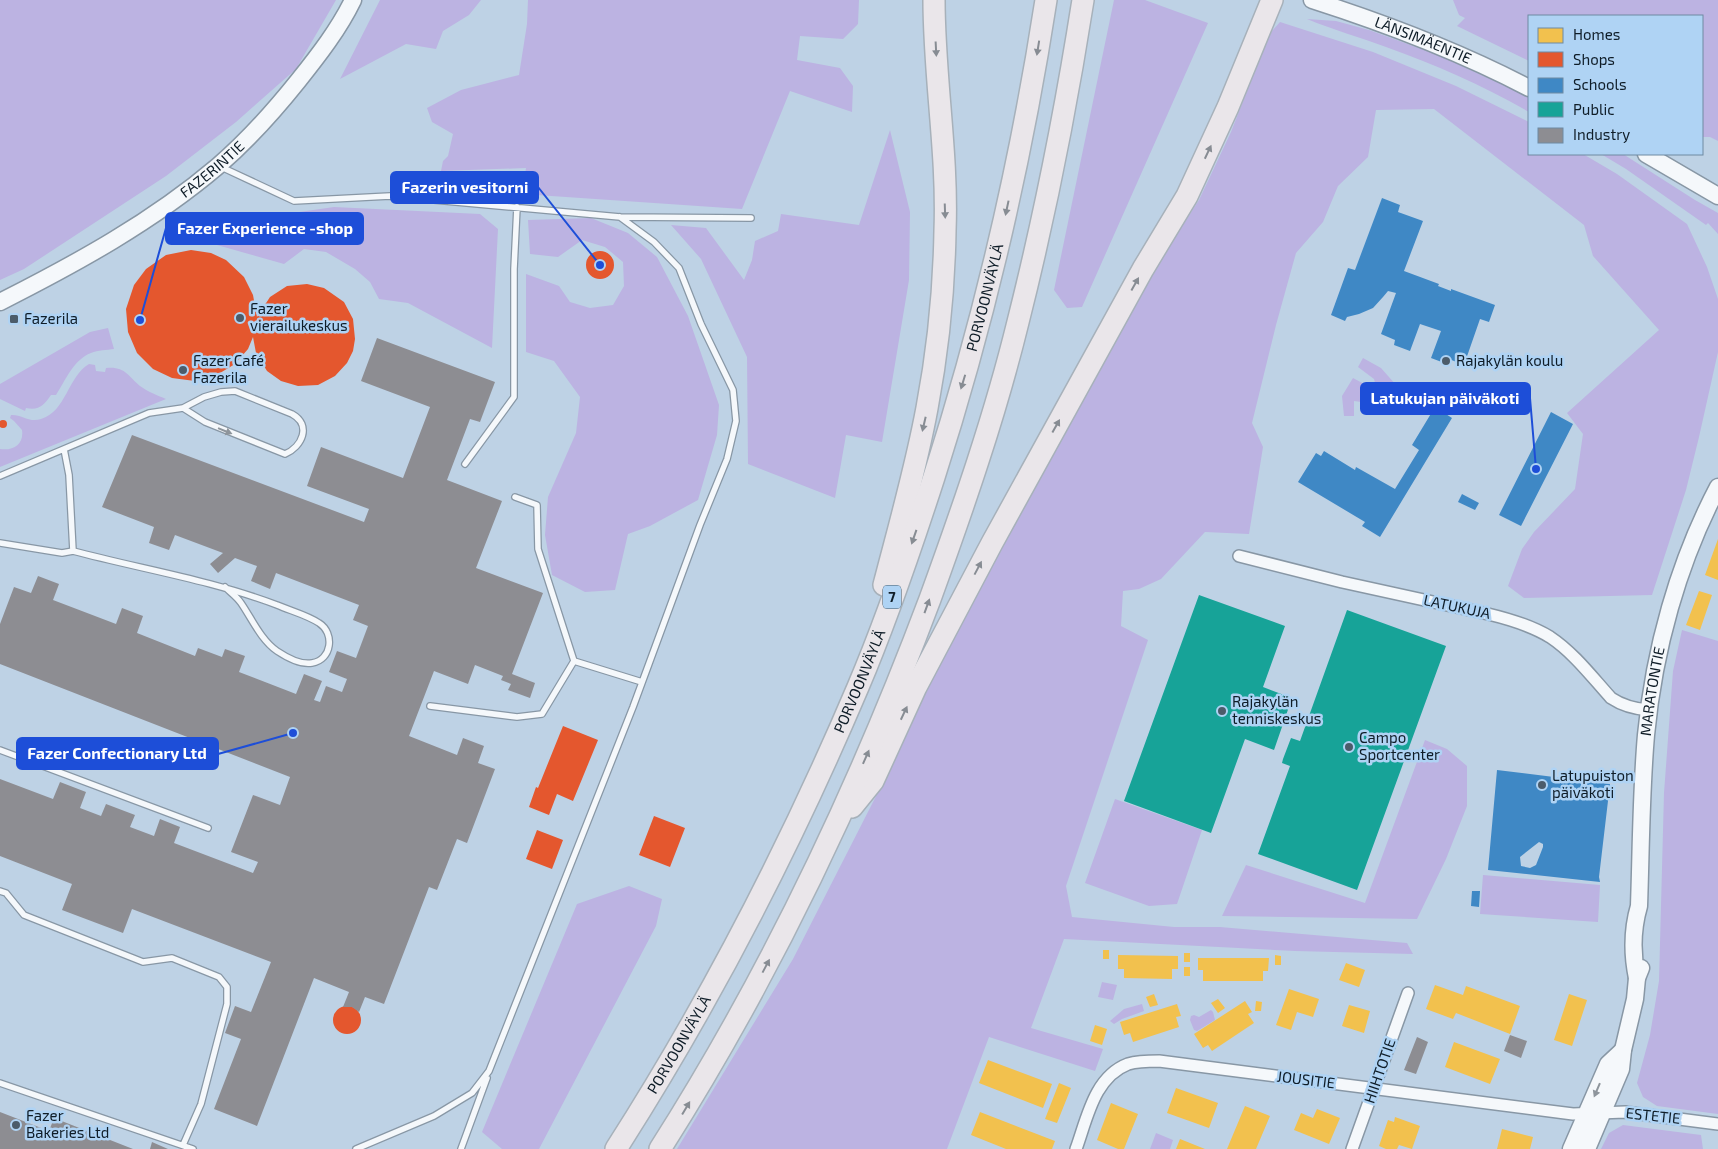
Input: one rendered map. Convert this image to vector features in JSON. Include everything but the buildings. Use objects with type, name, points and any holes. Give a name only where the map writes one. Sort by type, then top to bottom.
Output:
[{"type":"highway","points":[[858,686],[927,410],[943,294],[945,211],[934,0]]},
{"type":"highway","name":"PORVOONVÄYLÄ","points":[[616,1149],[656,1086],[757,903],[790,838],[858,686],[882,627],[923,510],[973,349],[1017,164],[1046,0]]},
{"type":"highway","points":[[660,1149],[740,1015],[795,912],[899,681],[946,554],[999,392],[1018,323],[1050,184],[1083,0]]},
{"type":"highway","points":[[834,829],[873,781],[916,687],[992,543],[1143,269],[1187,196],[1228,108],[1272,0]]},
{"type":"main road","name":"FAZERINTIE","points":[[0,302],[109,244],[155,214],[218,166],[247,139],[314,62],[353,0]]},
{"type":"main road","name":"LÄNSIMÄENTIE","points":[[1312,0],[1426,40],[1528,88]]},
{"type":"main road","points":[[1648,155],[1718,196]]},
{"type":"main road","name":"MARATONTIE","points":[[1587,1149],[1608,1064],[1622,1050],[1636,1000],[1638,978],[1644,960],[1645,924],[1639,906],[1642,785],[1649,710],[1659,654],[1672,602],[1688,553],[1716,498]]},
{"type":"main road","name":"MARATONTIE","points":[[1571,1149],[1595,1113]]},
{"type":"street","name":"LATUKUJA","points":[[1239,556],[1342,582],[1512,620],[1549,637],[1567,650],[1611,698],[1619,704],[1635,709],[1649,710]]},
{"type":"street","name":"HIIHTOTIE","points":[[1352,1149],[1408,993]]},
{"type":"street","name":"JOUSITIE","points":[[1076,1149],[1097,1092],[1104,1081],[1113,1072],[1128,1064],[1142,1061],[1159,1061],[1573,1114],[1595,1113]]},
{"type":"street","name":"ESTETIE","points":[[1595,1113],[1625,1112],[1718,1124]]},
{"type":"lane","points":[[218,166],[294,201],[390,196],[620,217],[751,218]]},
{"type":"lane","points":[[465,464],[514,397],[514,269],[517,207]]},
{"type":"lane","points":[[461,1149],[489,1071],[642,682],[700,525],[727,459],[736,421],[733,390],[701,324],[679,268],[654,242],[620,217]]},
{"type":"lane","points":[[0,476],[148,413],[183,408],[204,397],[221,392],[235,391],[300,418],[303,425],[303,434],[292,451],[284,454],[205,422],[183,408]]},
{"type":"lane","points":[[64,449],[69,475],[72,552]]},
{"type":"lane","points":[[430,706],[517,717],[542,714],[574,661],[538,549],[537,505],[515,497]]},
{"type":"lane","points":[[0,542],[62,553],[72,552],[225,587],[322,624],[330,639],[326,654],[321,660],[305,663],[278,652],[263,637],[240,601],[225,587]]},
{"type":"lane","points":[[574,661],[642,682]]},
{"type":"lane","points":[[0,750],[208,828]]},
{"type":"lane","points":[[0,891],[6,893],[24,916],[143,962],[172,958],[219,977],[227,987],[227,1004],[201,1104],[183,1146]]},
{"type":"lane","points":[[356,1149],[441,1112],[472,1093],[489,1071]]},
{"type":"lane","points":[[0,1082],[193,1149]]},
{"type":"shaded area","points":[[0,0],[336,0],[296,69],[236,122],[166,176],[24,269],[0,280]]},
{"type":"shaded area","points":[[380,0],[481,0],[469,15],[443,31],[436,49],[406,44],[340,79]]},
{"type":"shaded area","points":[[528,0],[859,0],[858,24],[843,39],[800,36],[797,60],[840,68],[853,86],[852,112],[790,91],[742,209],[522,194],[526,168],[441,171],[443,161],[448,156],[453,134],[432,122],[427,108],[461,90],[519,75],[527,24]]},
{"type":"shaded area","points":[[1114,0],[1145,0],[1208,23],[1082,307],[1067,308],[1054,290]]},
{"type":"shaded area","points":[[1453,0],[1718,0],[1718,141],[1710,137],[1703,137],[1703,15],[1528,15],[1528,61],[1457,26],[1465,18],[1459,15]]},
{"type":"shaded area","points":[[1307,19],[1336,21],[1369,30],[1438,55],[1528,97],[1528,111],[1495,93],[1441,69],[1376,43]]},
{"type":"shaded area","points":[[1280,22],[1373,52],[1456,86],[1528,122],[1528,155],[1585,155],[1617,174],[1687,224],[1707,267],[1718,299],[1718,352],[1686,490],[1652,595],[1524,598],[1508,586],[1522,549],[1534,532],[1575,489],[1583,434],[1567,413],[1659,330],[1593,256],[1584,225],[1434,109],[1376,110],[1368,157],[1338,186],[1323,222],[1296,253],[1252,423],[1263,447],[1249,534],[1205,532],[1161,579],[1139,589],[1123,591],[1121,626],[1148,640],[1066,886],[1072,917],[1174,927],[1220,927],[1407,943],[1413,954],[1295,951],[1064,939],[1031,1028],[1103,1049],[1095,1071],[989,1037],[947,1149],[677,1149],[793,959],[898,753],[943,656],[994,560],[1152,272],[1199,200],[1231,132],[1272,31]]},
{"type":"shaded area","points":[[890,130],[910,212],[909,280],[882,442],[846,435],[835,498],[748,464],[747,357],[701,259],[671,225],[706,228],[744,280],[752,260],[755,241],[778,231],[781,214],[859,225]]},
{"type":"shaded area","points":[[1603,155],[1625,155],[1718,213],[1718,234],[1708,223],[1706,225]]},
{"type":"shaded area","points":[[334,207],[480,214],[498,229],[492,348],[408,303],[379,299],[370,282],[355,269],[326,252],[304,249],[284,264],[217,245],[199,236],[199,231],[258,218]]},
{"type":"shaded area","points":[[591,218],[628,233],[657,257],[688,316],[719,405],[717,435],[698,500],[650,526],[628,534],[615,590],[585,592],[552,575],[545,535],[548,497],[576,433],[580,397],[554,361],[526,352],[526,274],[559,286],[570,302],[590,308],[613,305],[624,286],[623,262],[605,247],[582,240],[558,257],[530,254],[528,220]]},
{"type":"shaded area","points":[[108,328],[114,349],[94,352],[85,356],[70,371],[56,395],[51,395],[38,408],[26,408],[25,411],[0,399],[0,384],[90,332]]},
{"type":"shaded area","points":[[1363,358],[1381,368],[1404,394],[1394,402],[1387,391],[1383,390],[1381,394],[1389,404],[1378,412],[1362,414],[1361,402],[1354,401],[1354,416],[1344,416],[1342,396],[1353,378],[1366,385],[1373,385],[1375,383],[1374,379],[1358,367]]},
{"type":"shaded area","points":[[89,364],[95,365],[96,371],[105,372],[106,368],[122,370],[143,388],[166,399],[0,467],[0,449],[14,448],[20,443],[22,435],[22,430],[10,418],[11,415],[37,420],[49,415],[62,402],[76,377]]},
{"type":"shaded area","points":[[1682,630],[1718,641],[1718,1114],[1657,1106],[1643,1097],[1637,1083],[1650,1035],[1659,981],[1664,793],[1673,671]]},
{"type":"shaded area","points":[[1425,740],[1447,749],[1467,766],[1467,806],[1446,859],[1417,919],[1222,916],[1246,865],[1365,903]]},
{"type":"shaded area","points":[[1115,799],[1202,830],[1177,904],[1149,906],[1085,883]]},
{"type":"shaded area","points":[[1483,875],[1600,885],[1598,922],[1480,914]]},
{"type":"shaded area","points":[[629,886],[662,899],[656,926],[539,1149],[502,1149],[482,1132],[577,904]]},
{"type":"shaded area","points":[[1102,982],[1117,985],[1113,1000],[1098,997]]},
{"type":"shaded area","points":[[1142,1004],[1144,1011],[1114,1024],[1110,1021],[1124,1009]]},
{"type":"shaded area","points":[[1211,1010],[1215,1020],[1197,1031],[1194,1030],[1190,1020],[1191,1016],[1199,1017]]},
{"type":"shaded area","points":[[1623,1125],[1701,1135],[1703,1149],[1601,1149],[1609,1133]]},
{"type":"shaded area","points":[[1156,1133],[1173,1140],[1170,1149],[1150,1149]]},
{"type":"place","name":"Fazerin vesitorni","points":[[600,265]]},
{"type":"place","name":"Fazer vierailukeskus","points":[[240,318]]},
{"type":"place","name":"Fazerila","points":[[14,319]]},
{"type":"place","name":"Fazer Experience -shop","points":[[140,320]]},
{"type":"place","name":"Rajakylän koulu","points":[[1446,361]]},
{"type":"place","name":"Fazer Café Fazerila","points":[[183,370]]},
{"type":"place","name":"Latukujan päiväkoti","points":[[1536,469]]},
{"type":"place","name":"Rajakylän tenniskeskus","points":[[1222,711]]},
{"type":"place","name":"Fazer Confectionary Ltd","points":[[293,733]]},
{"type":"place","name":"Campo Sportcenter","points":[[1349,747]]},
{"type":"place","name":"Latupuiston päiväkoti","points":[[1542,785]]},
{"type":"place","name":"Fazer Bakeries Ltd","points":[[16,1125]]}]
